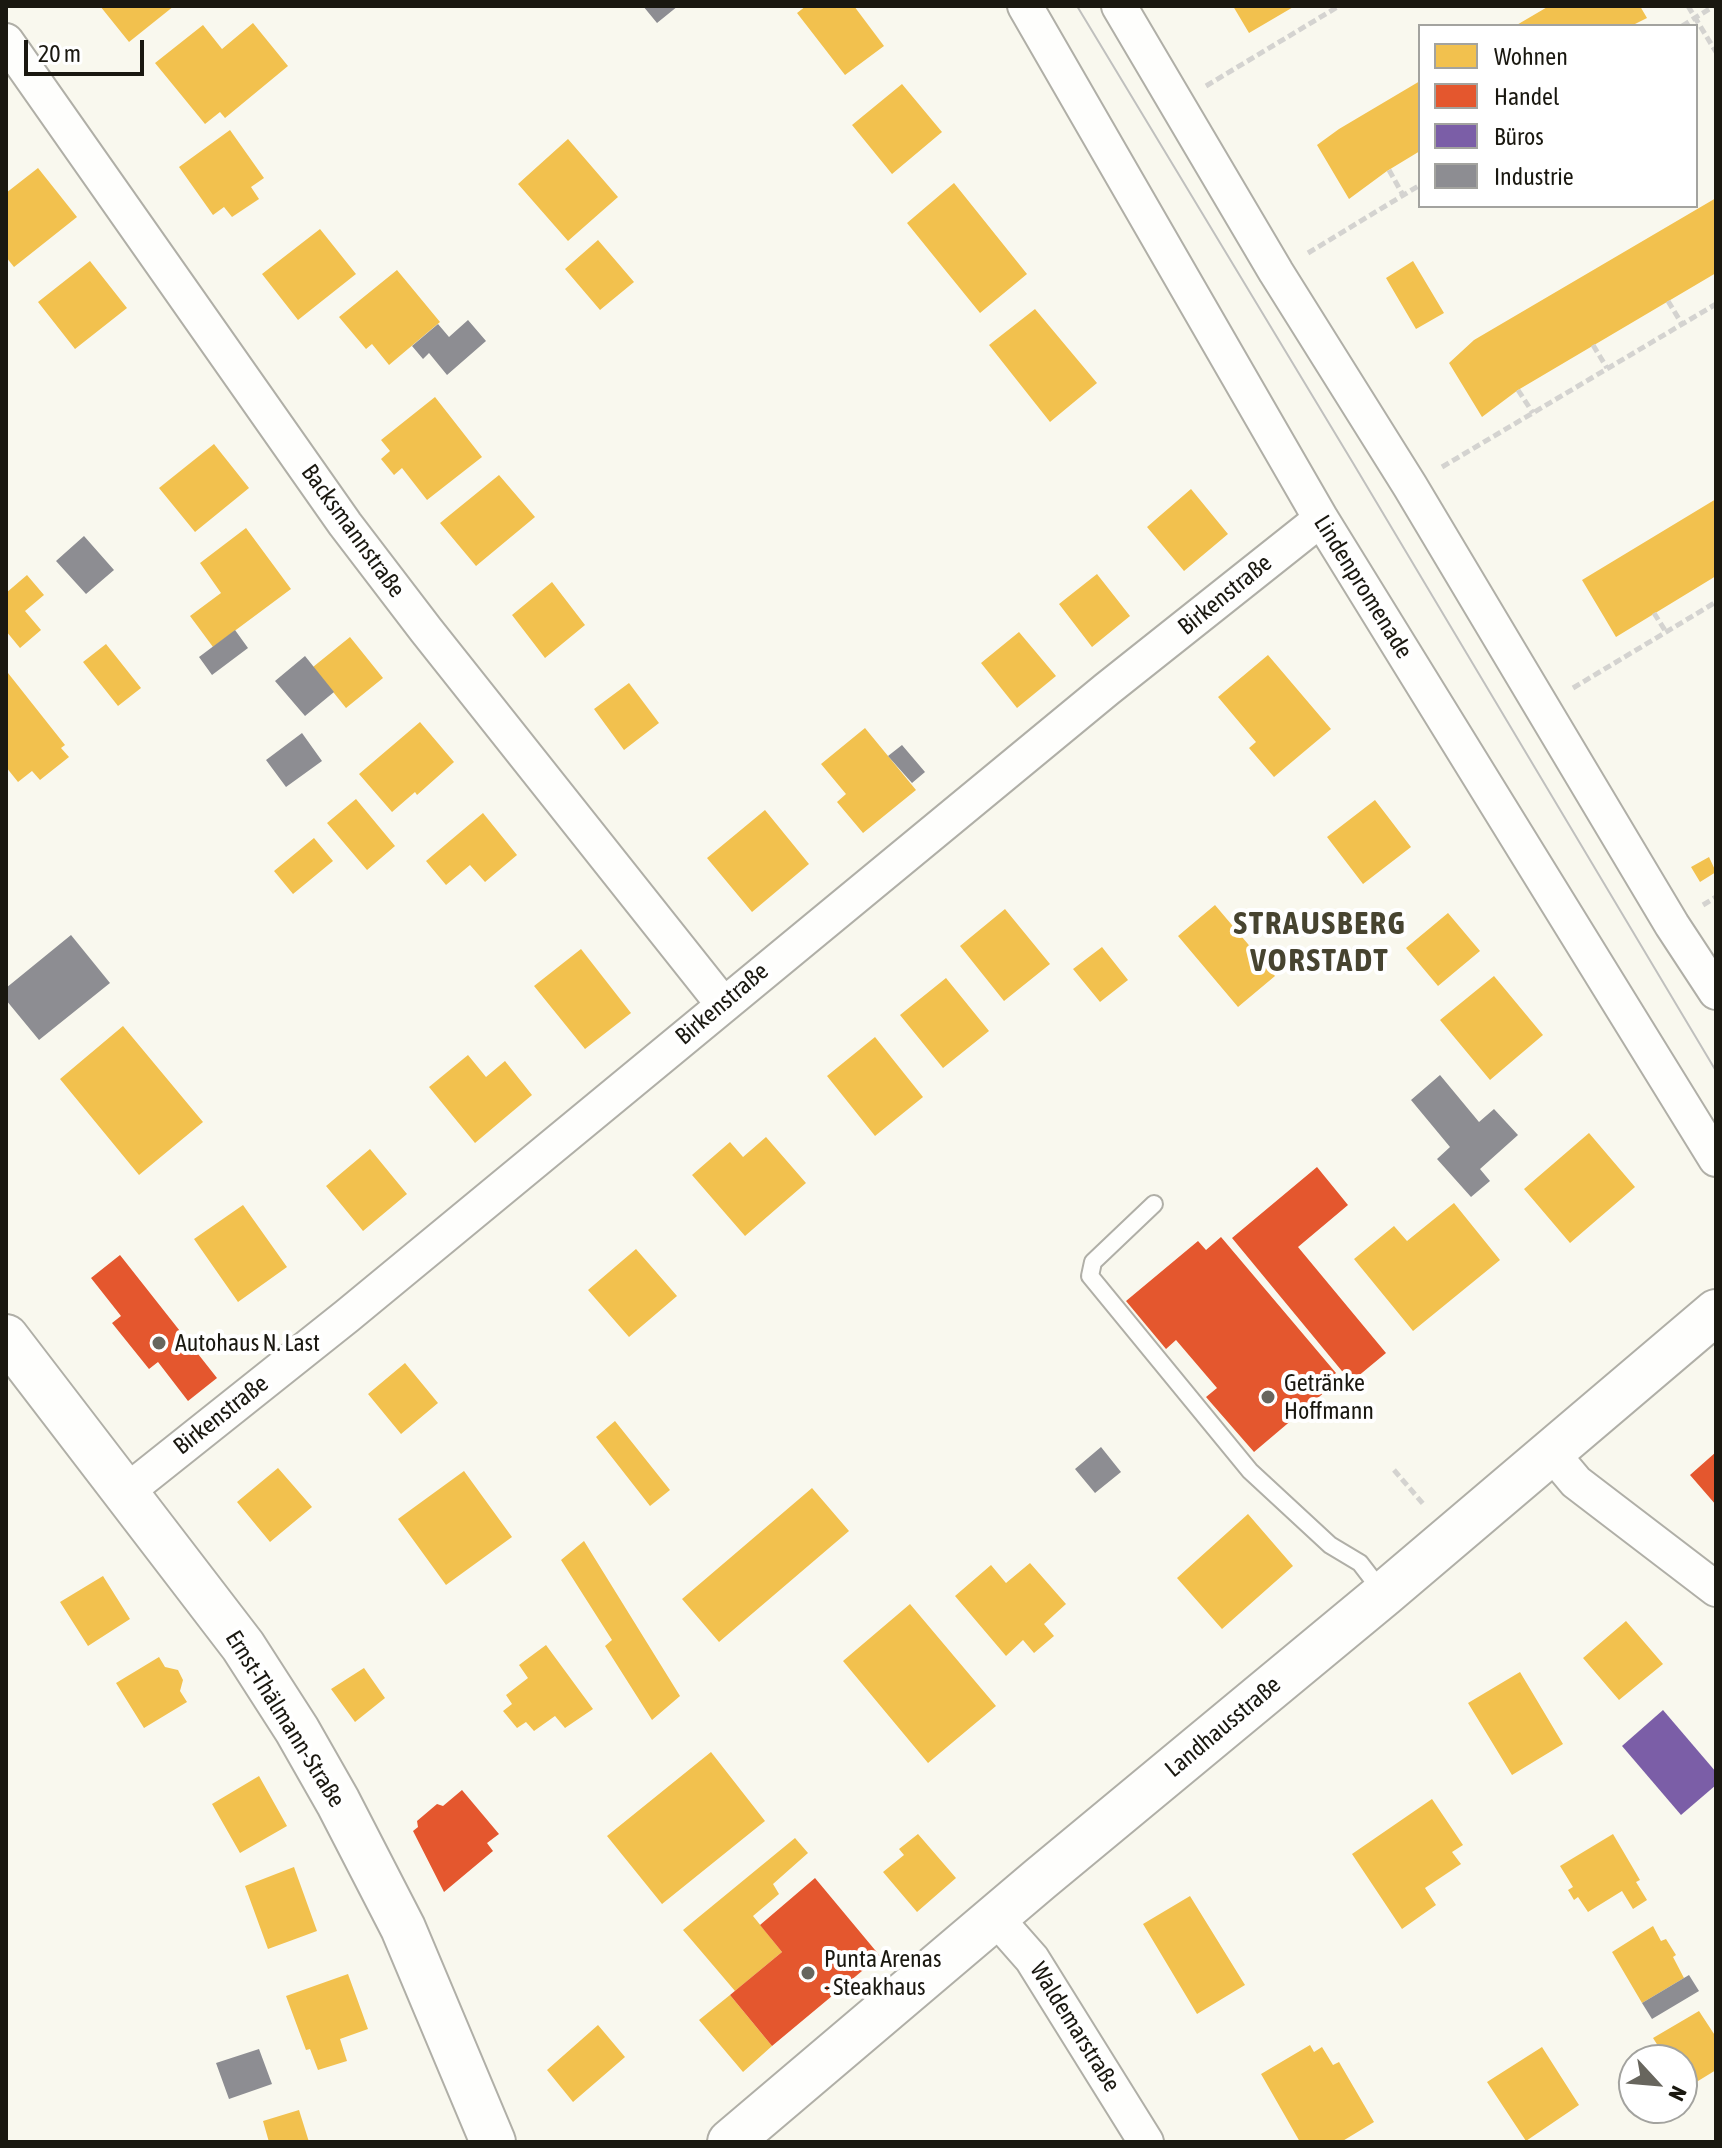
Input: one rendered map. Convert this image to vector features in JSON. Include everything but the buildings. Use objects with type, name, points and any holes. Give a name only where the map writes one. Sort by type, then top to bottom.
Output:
[{"type":"street","name":"Lindenpromenade","points":[[1025,6],[1321,519],[1716,1159]]},
{"type":"street","points":[[1119,6],[1276,272],[1410,486],[1672,925],[1716,992]]},
{"type":"street","name":"Backsmannstraße","points":[[6,41],[345,524],[723,1004]]},
{"type":"street","name":"Birkenstraße","points":[[126,1492],[347,1316],[1107,689],[1321,519]]},
{"type":"street","name":"Landhausstraße","points":[[730,2142],[1716,1312]]},
{"type":"street","name":"Ernst-Thälmann-Straße","points":[[6,1337],[243,1646],[325,1778],[403,1928],[493,2142]]},
{"type":"street","points":[[1550,1451],[1576,1482],[1716,1589]]},
{"type":"street","name":"Waldemarstraße","points":[[995,1917],[1032,1959],[1146,2142]]},
{"type":"lane","points":[[1154,1204],[1093,1262],[1090,1276],[1250,1471],[1330,1545],[1360,1563],[1384,1594]]},
{"type":"path","points":[[1688,6],[1716,52]]},
{"type":"path","points":[[1685,24],[1714,6]]},
{"type":"path","points":[[1176,104],[1336,7]]},
{"type":"path","points":[[1389,170],[1403,195]]},
{"type":"path","points":[[1276,272],[1418,186]]},
{"type":"path","points":[[1668,301],[1682,324]]},
{"type":"path","points":[[1410,486],[1716,304]]},
{"type":"path","points":[[1593,345],[1607,368]]},
{"type":"path","points":[[1518,390],[1533,413]]},
{"type":"path","points":[[1541,708],[1716,602]]},
{"type":"path","points":[[1654,613],[1666,632]]},
{"type":"path","points":[[1394,1470],[1425,1507]]},
{"type":"tram line","points":[[1077,6],[1716,1071]]},
{"type":"place","name":"Autohaus N. Last","points":[[159,1343]]},
{"type":"place","name":"Getränke Hoffmann","points":[[1268,1397]]},
{"type":"place","name":"Punta Arenas - Steakhaus","points":[[808,1973]]},
{"type":"district","name":"STRAUSBERG VORSTADT","points":[[1320,942]]}]
